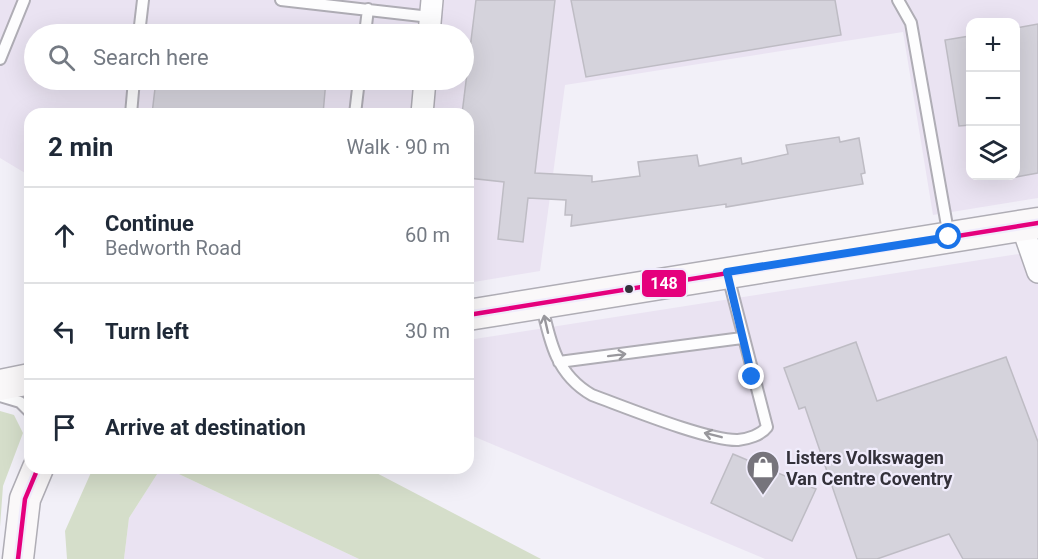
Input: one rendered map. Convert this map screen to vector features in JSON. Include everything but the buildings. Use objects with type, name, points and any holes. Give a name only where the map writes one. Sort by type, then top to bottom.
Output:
[{"type":"main road","points":[[474,314],[1030,225]]},
{"type":"main road","points":[[0,385],[24,380]]},
{"type":"main road","points":[[18,559],[25,499],[35,474]]},
{"type":"street","points":[[423,108],[424,90]]},
{"type":"street","points":[[1030,225],[1038,272]]},
{"type":"lane","points":[[0,59],[24,0]]},
{"type":"lane","points":[[140,24],[143,0]]},
{"type":"lane","points":[[282,0],[430,17]]},
{"type":"lane","points":[[898,0],[911,22],[949,237]]},
{"type":"lane","points":[[366,24],[368,9]]},
{"type":"lane","points":[[132,108],[134,90]]},
{"type":"lane","points":[[356,108],[358,90]]},
{"type":"lane","points":[[541,303],[551,347],[566,376],[592,396],[711,435],[736,440],[763,432],[767,427],[742,338],[727,272]]},
{"type":"lane","points":[[559,362],[742,338]]},
{"type":"lane","points":[[0,396],[20,402],[24,406]]},
{"type":"shaded area","points":[[0,0],[1038,0],[1038,198],[933,215],[903,32],[565,85],[540,271],[474,282],[474,108],[24,108],[24,172],[0,158]]},
{"type":"shaded area","points":[[1038,251],[1038,559],[765,559],[474,437],[474,339]]},
{"type":"shaded area","points":[[157,474],[179,474],[359,559],[124,559],[129,518]]},
{"type":"green space","points":[[0,411],[14,415],[23,433],[3,486],[0,527]]},
{"type":"green space","points":[[90,474],[157,474],[129,518],[124,559],[67,559],[65,531]]},
{"type":"green space","points":[[179,474],[378,474],[541,559],[359,559]]},
{"type":"transit line","name":"148","points":[[474,314],[1038,223]]},
{"type":"transit line","name":"148","points":[[18,559],[25,499],[35,474]]},
{"type":"place","name":"Listers Volkswagen Van Centre Coventry","points":[[763,496]]},
{"type":"route","points":[[752,377],[727,272],[949,237]]}]
